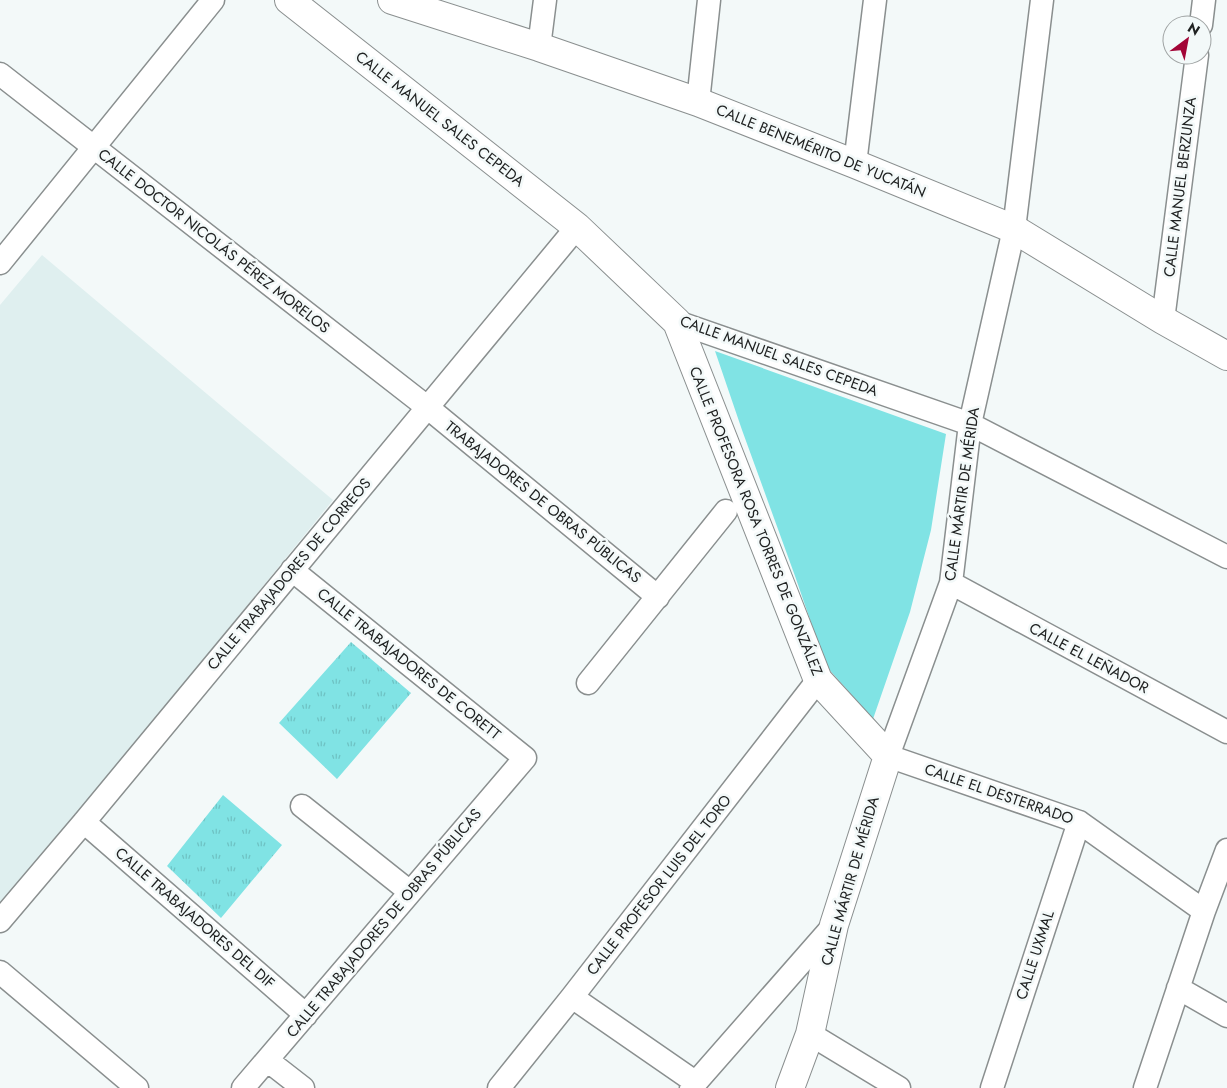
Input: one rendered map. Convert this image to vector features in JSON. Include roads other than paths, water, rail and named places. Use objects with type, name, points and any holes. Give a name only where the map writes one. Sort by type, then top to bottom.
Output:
[{"type":"street","points":[[0,263],[213,0]]},
{"type":"street","name":"CALLE MANUEL SALES CEPEDA","points":[[289,0],[577,227],[677,322],[970,424],[1227,557]]},
{"type":"street","name":"CALLE BENEMÉRITO DE YUCATÁN","points":[[392,0],[539,47],[698,102],[1014,229],[1163,320],[1227,356]]},
{"type":"street","points":[[539,47],[545,0]]},
{"type":"street","points":[[698,102],[709,0]]},
{"type":"street","points":[[856,164],[875,0]]},
{"type":"street","name":"CALLE MÁRTIR DE MÉRIDA","points":[[790,1088],[810,1034],[834,926],[888,756],[951,584],[970,424],[1014,229],[1042,0]]},
{"type":"street","points":[[1202,15],[1204,0]]},
{"type":"street","name":"CALLE MANUEL BERZUNZA","points":[[1163,320],[1196,65]]},
{"type":"street","name":"CALLE DOCTOR NICOLÁS PÉREZ MORELOS","points":[[0,74],[427,407]]},
{"type":"street","name":"CALLE TRABAJADORES DE CORREOS","points":[[0,921],[577,227]]},
{"type":"street","name":"CALLE PROFESORA ROSA TORRES DE GONZÁLEZ","points":[[677,322],[818,680],[888,756]]},
{"type":"street","name":"TRABAJADORES DE OBRAS PÚBLICAS","points":[[427,407],[658,597]]},
{"type":"street","points":[[588,683],[726,511]]},
{"type":"street","name":"CALLE TRABAJADORES DE CORETT","points":[[292,570],[525,758]]},
{"type":"street","name":"CALLE EL LEÑADOR","points":[[951,584],[1227,732]]},
{"type":"street","name":"CALLE PROFESOR LUIS DEL TORO","points":[[499,1088],[818,680]]},
{"type":"street","name":"CALLE EL DESTERRADO","points":[[888,756],[1079,822],[1204,911]]},
{"type":"street","name":"CALLE TRABAJADORES DE OBRAS PÚBLICAS","points":[[243,1088],[525,758]]},
{"type":"street","points":[[302,806],[410,892]]},
{"type":"street","name":"CALLE TRABAJADORES DEL DIF","points":[[84,822],[306,1014]]},
{"type":"street","name":"CALLE UXMAL","points":[[992,1088],[1079,822]]},
{"type":"street","points":[[1145,1088],[1204,911],[1227,850]]},
{"type":"street","points":[[572,997],[693,1085],[834,926]]},
{"type":"street","points":[[0,972],[137,1088]]},
{"type":"street","points":[[1178,988],[1227,1016]]},
{"type":"street","points":[[810,1034],[899,1088]]},
{"type":"street","points":[[267,1060],[303,1088]]}]
